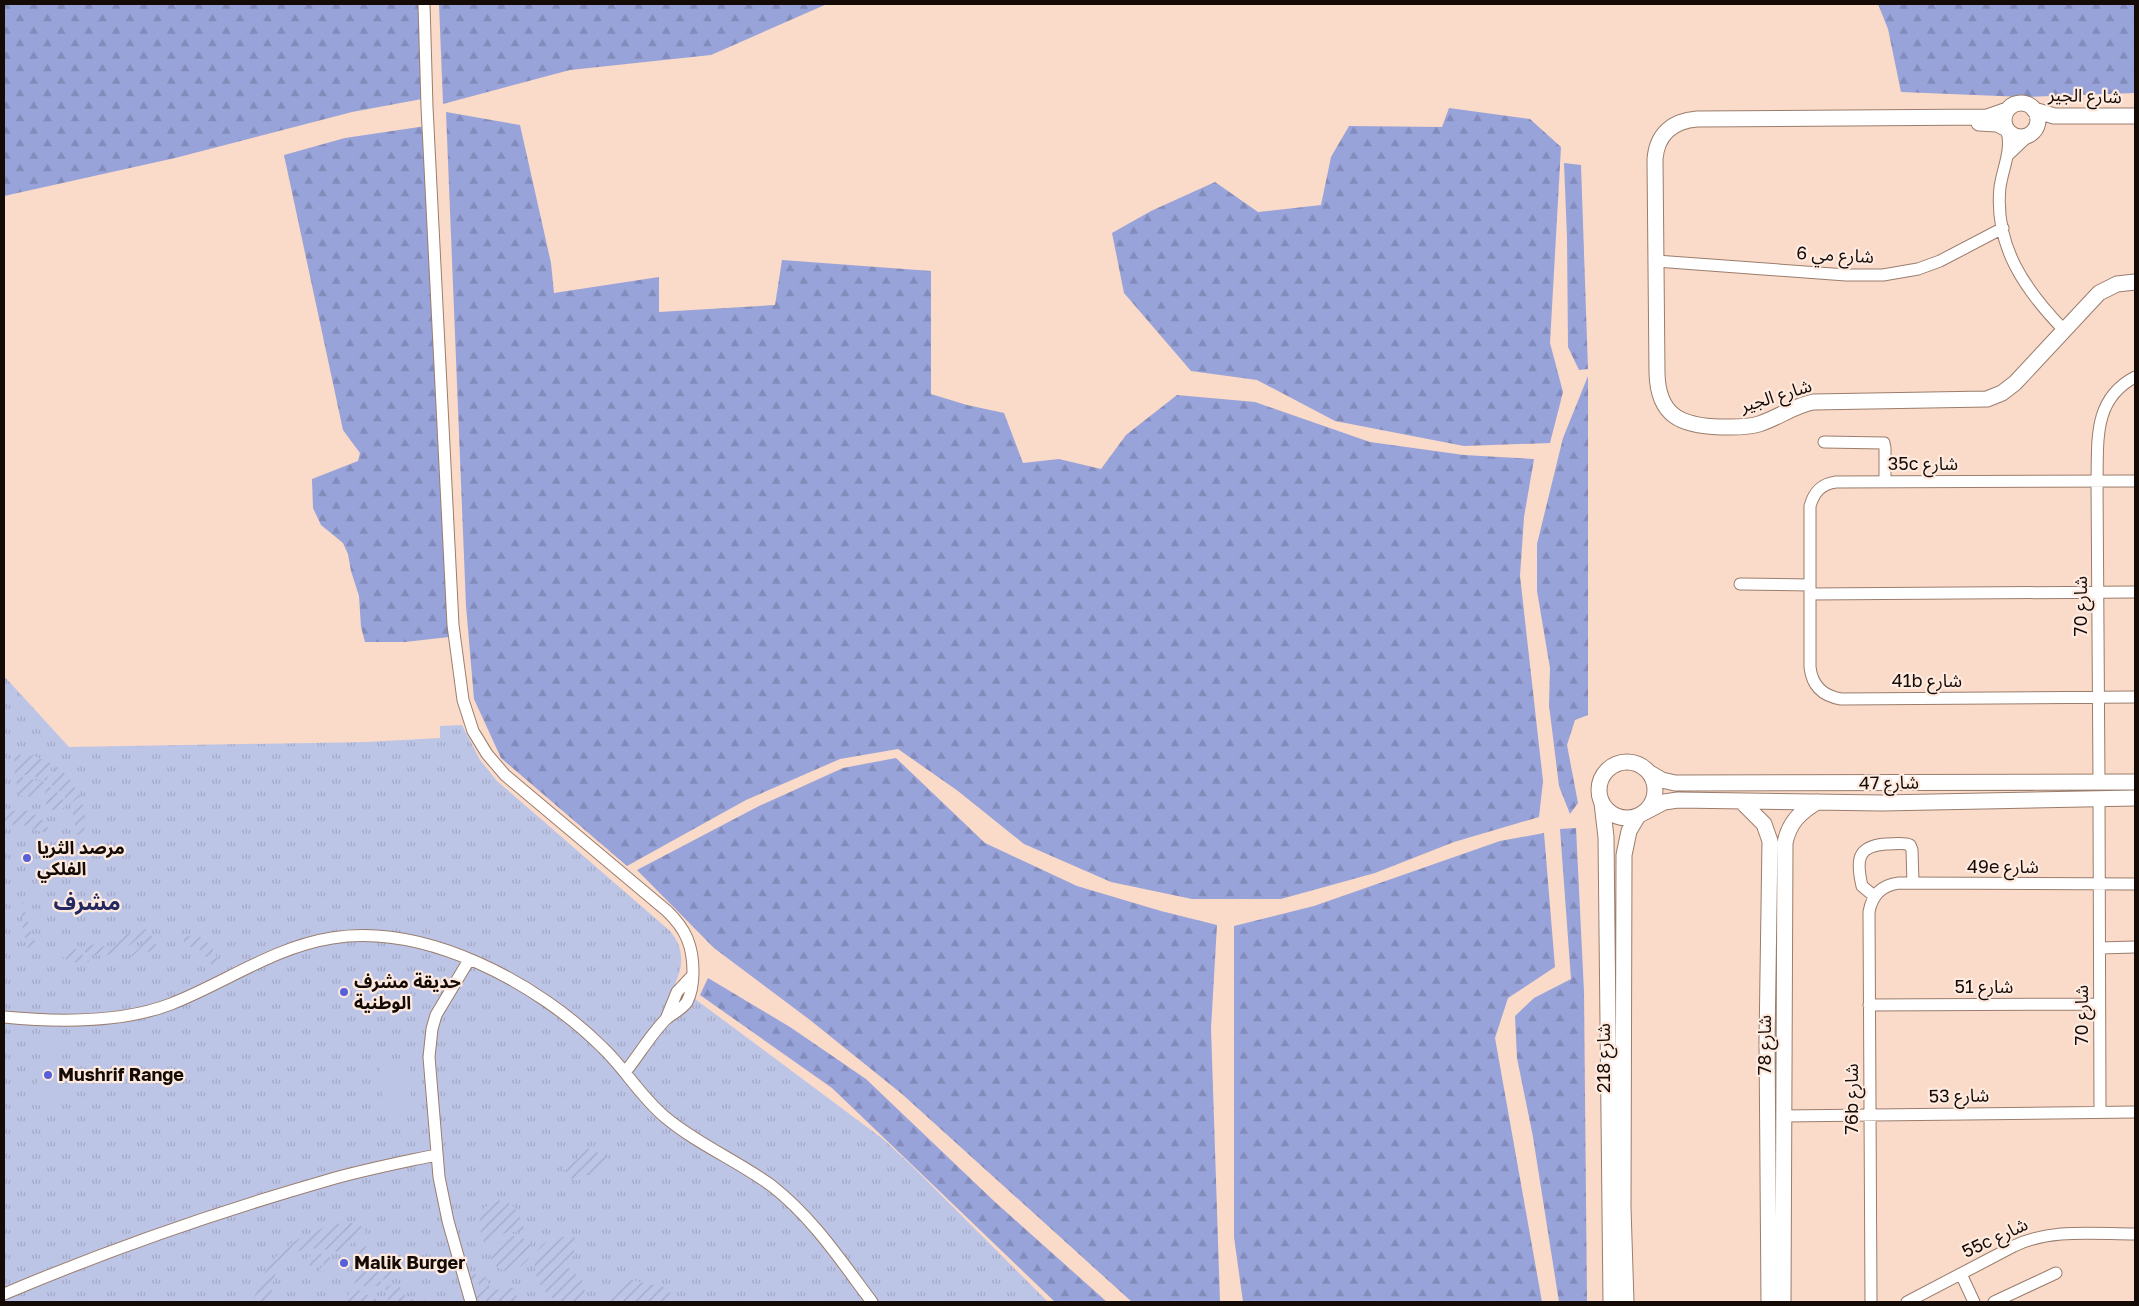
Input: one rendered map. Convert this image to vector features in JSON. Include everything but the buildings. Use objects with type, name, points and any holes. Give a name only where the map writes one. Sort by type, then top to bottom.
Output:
[{"type":"street","points":[[424,4],[427,106],[453,625],[463,700],[473,731],[487,754],[500,770],[677,921],[691,945],[693,975],[692,989],[688,1000],[666,1019],[626,1071]]},
{"type":"street","points":[[2008,155],[2031,133],[2038,122],[2034,110],[2027,104],[2018,103],[2007,110],[2003,121],[2009,145],[2000,187],[2002,228],[2009,252],[2026,287],[2042,308],[2064,330]]},
{"type":"street","name":"شارع الجير","points":[[2007,110],[1987,116],[1689,120],[1674,125],[1664,133],[1658,145],[1656,160],[1657,373],[1659,394],[1663,404],[1674,416],[1688,424],[1699,426],[1749,426],[1765,422],[1796,406],[1822,401],[1987,399],[2009,389],[2099,293],[2117,284],[2135,282]]},
{"type":"street","name":"شارع الجير","points":[[2034,110],[2054,116],[2135,116]]},
{"type":"street","points":[[1656,160],[1662,147],[1670,137],[1692,126],[1990,123],[1997,124],[2019,138],[2031,133]]},
{"type":"street","name":"شارع الجير","points":[[2031,133],[2056,123],[2135,123]]},
{"type":"street","name":"شارع مي 6","points":[[1656,261],[1846,275],[1883,275],[1918,269],[1940,261],[2002,228]]},
{"type":"street","name":"شارع 70","points":[[2099,782],[2097,481],[2099,431],[2101,418],[2113,394],[2122,385],[2135,377]]},
{"type":"street","points":[[1824,442],[1884,443],[1885,482]]},
{"type":"street","name":"35c شارع","points":[[1810,589],[1810,506],[1816,492],[1828,483],[2135,481]]},
{"type":"street","points":[[1740,584],[1810,589],[2135,592]]},
{"type":"street","name":"41b شارع","points":[[1810,589],[1811,674],[1816,687],[1827,696],[1841,699],[2135,697]]},
{"type":"street","points":[[1602,803],[1613,814],[1621,818],[1641,814],[1653,802],[1656,790],[1650,773],[1644,767],[1628,762],[1612,766],[1606,772],[1599,786],[1606,837],[1611,1302]]},
{"type":"street","name":"شارع 47","points":[[1650,773],[1662,780],[1675,783],[2135,782]]},
{"type":"street","name":"شارع 70","points":[[2099,798],[2100,1111]]},
{"type":"street","name":"شارع 47","points":[[1641,814],[1664,802],[1678,800],[1817,802],[2135,798]]},
{"type":"street","name":"شارع 78","points":[[1742,802],[1764,824],[1770,841],[1769,1302]]},
{"type":"street","name":"شارع 78","points":[[1783,1297],[1785,843],[1788,830],[1794,819],[1806,808],[1817,802]]},
{"type":"street","name":"شارع 218","points":[[1626,1302],[1623,1208],[1624,855],[1629,831],[1641,814]]},
{"type":"street","points":[[1874,896],[1862,886],[1859,858],[1862,851],[1872,845],[1904,843],[1910,845],[1912,850],[1913,884]]},
{"type":"street","name":"49e شارع","points":[[1874,896],[1888,886],[1913,884],[2135,884]]},
{"type":"street","name":"76b شارع","points":[[1871,1302],[1869,912],[1874,896]]},
{"type":"street","points":[[4,1017],[94,1018],[121,1016],[152,1010],[186,997],[286,950],[315,941],[346,936],[377,935],[406,939],[445,950],[510,980],[555,1008],[585,1032],[626,1071],[665,1117],[770,1185],[799,1209],[824,1237],[872,1302]]},
{"type":"street","points":[[2100,948],[2135,947]]},
{"type":"street","points":[[469,960],[442,1004],[430,1036],[429,1057],[436,1155],[448,1221],[471,1302]]},
{"type":"street","name":"شارع 51","points":[[1869,1005],[2099,1004]]},
{"type":"street","name":"شارع 53","points":[[1783,1116],[2135,1112]]},
{"type":"street","points":[[1768,1138],[1774,1148],[1776,1174],[1779,1177],[1784,1175]]},
{"type":"street","points":[[4,1294],[93,1258],[297,1190],[342,1176],[436,1155]]},
{"type":"street","points":[[1769,1230],[1774,1228],[1778,1233],[1780,1280],[1783,1297]]},
{"type":"street","name":"55c شارع","points":[[1907,1302],[2014,1246],[2040,1236],[2059,1233],[2135,1234]]},
{"type":"street","points":[[1994,1302],[2056,1273]]},
{"type":"street","points":[[1961,1274],[1974,1302]]},
{"type":"green space","points":[[4,4],[418,4],[422,99],[352,112],[175,158],[4,196]]},
{"type":"green space","points":[[439,4],[827,4],[711,55],[570,70],[443,104]]},
{"type":"green space","points":[[1878,4],[2135,4],[2135,93],[2024,97],[1901,92],[1888,29]]},
{"type":"green space","points":[[1449,108],[1530,119],[1561,147],[1550,343],[1563,392],[1550,443],[1464,446],[1335,421],[1257,380],[1191,371],[1124,293],[1112,233],[1151,211],[1215,182],[1258,212],[1321,205],[1331,157],[1349,126],[1442,127]]},
{"type":"green space","points":[[446,112],[520,125],[551,263],[554,293],[659,277],[659,312],[775,305],[782,260],[931,271],[931,394],[967,405],[1004,413],[1023,463],[1059,459],[1101,469],[1126,435],[1177,395],[1255,402],[1370,442],[1464,455],[1534,459],[1524,517],[1520,576],[1543,781],[1539,817],[1454,842],[1375,873],[1281,899],[1192,899],[1111,882],[1024,844],[958,791],[898,749],[840,759],[746,800],[627,866],[501,758],[474,699],[466,606]]},
{"type":"green space","points":[[426,126],[449,637],[405,642],[365,642],[361,627],[359,596],[348,554],[343,543],[321,525],[313,508],[312,479],[358,461],[360,453],[343,430],[284,155],[345,138]]},
{"type":"green space","points":[[1564,163],[1581,165],[1588,369],[1579,370],[1568,347]]},
{"type":"green space","points":[[1588,376],[1588,715],[1575,720],[1567,745],[1578,803],[1570,814],[1559,786],[1549,705],[1550,668],[1537,591],[1537,544],[1563,438]]},
{"type":"green space","name":"حديقة مشرف الوطنية","points":[[4,676],[69,747],[367,742],[440,738],[440,726],[462,725],[480,760],[497,781],[675,937],[680,950],[681,963],[675,984],[883,1139],[1048,1302],[4,1302]]},
{"type":"green space","points":[[14,754],[34,756],[53,764],[46,781],[34,776],[15,774]]},
{"type":"green space","points":[[896,758],[985,843],[1077,886],[1161,911],[1217,925],[1211,1028],[1220,1302],[1132,1302],[902,1094],[810,1020],[714,948],[637,870],[759,806],[843,768]]},
{"type":"green space","points":[[56,766],[68,776],[80,796],[69,805],[63,794],[49,783]]},
{"type":"green space","points":[[16,776],[44,782],[37,798],[18,795]]},
{"type":"green space","points":[[48,786],[57,792],[67,805],[56,813],[42,800]]},
{"type":"green space","points":[[82,801],[85,817],[84,834],[75,835],[75,821],[71,808]]},
{"type":"green space","points":[[23,809],[40,817],[51,832],[39,831],[18,824],[4,827],[4,813]]},
{"type":"green space","points":[[1576,828],[1584,992],[1587,1302],[1559,1302],[1533,1137],[1517,1058],[1515,1016],[1534,998],[1571,979],[1560,829]]},
{"type":"green space","points":[[1544,833],[1555,967],[1508,998],[1495,1038],[1542,1302],[1243,1302],[1234,1237],[1234,926],[1314,906],[1500,841]]},
{"type":"green space","points":[[22,900],[30,930],[38,948],[28,949],[22,925]]},
{"type":"green space","points":[[147,929],[133,943],[107,955],[88,954],[79,949],[95,944],[111,948],[124,935]]},
{"type":"green space","points":[[149,931],[156,945],[154,950],[130,957],[142,945]]},
{"type":"green space","points":[[192,935],[202,938],[212,948],[219,961],[213,967],[201,950],[185,945],[183,938]]},
{"type":"green space","points":[[77,949],[90,962],[69,962],[60,955],[61,952]]},
{"type":"green space","points":[[708,978],[790,1027],[866,1079],[995,1202],[1107,1302],[1055,1302],[832,1088],[700,995]]},
{"type":"green space","name":"Mushrif Range","points":[[42,1037],[62,1039],[55,1107],[35,1105]]},
{"type":"green space","points":[[409,1064],[412,1116],[383,1117],[380,1066]]},
{"type":"green space","points":[[585,1147],[606,1156],[608,1162],[600,1173],[594,1171],[591,1175],[583,1175],[578,1181],[572,1179],[562,1167],[576,1161],[580,1150]]},
{"type":"green space","points":[[496,1201],[509,1203],[517,1211],[526,1234],[509,1232],[494,1239],[486,1247],[481,1234],[481,1214],[489,1204]]},
{"type":"green space","points":[[348,1222],[360,1225],[367,1233],[353,1241],[344,1254],[325,1249],[296,1252],[281,1263],[276,1272],[270,1302],[250,1302],[256,1294],[268,1267],[283,1250],[314,1231]]},
{"type":"green space","points":[[572,1235],[575,1237],[573,1246],[575,1254],[570,1259],[569,1268],[572,1273],[581,1276],[585,1292],[585,1302],[567,1303],[557,1301],[544,1290],[536,1273],[535,1264],[539,1248],[546,1242]]},
{"type":"green space","points":[[514,1236],[526,1240],[531,1247],[531,1255],[525,1263],[508,1271],[499,1268],[491,1259],[491,1254],[494,1246],[500,1240]]},
{"type":"green space","points":[[365,1241],[370,1260],[359,1265],[351,1253],[355,1246]]},
{"type":"green space","points":[[321,1254],[331,1258],[333,1265],[324,1271],[319,1271],[324,1261],[317,1260],[317,1271],[313,1270],[306,1260],[308,1257]]},
{"type":"green space","points":[[393,1258],[398,1265],[395,1279],[384,1283],[380,1263]]},
{"type":"green space","points":[[376,1264],[381,1282],[380,1286],[364,1286],[353,1282],[354,1272]]},
{"type":"green space","points":[[484,1272],[491,1288],[498,1290],[508,1286],[515,1289],[518,1302],[476,1302],[473,1291],[480,1289],[478,1282],[470,1283],[469,1275],[474,1273],[478,1277]]},
{"type":"green space","points":[[627,1279],[663,1287],[672,1294],[672,1302],[608,1302],[611,1292]]},
{"type":"green space","points":[[398,1283],[405,1295],[415,1300],[424,1299],[425,1302],[389,1302],[385,1287]]},
{"type":"green space","points":[[354,1288],[381,1302],[346,1302],[348,1295]]},
{"type":"place","name":"مرصد الثريا الفلكي","points":[[27,858]]},
{"type":"place","name":"حديقة مشرف الوطنية","points":[[344,992]]},
{"type":"place","name":"Mushrif Range","points":[[48,1075]]},
{"type":"place","name":"Malik Burger","points":[[344,1263]]},
{"type":"district","name":"مشرف","points":[[87,902]]}]
